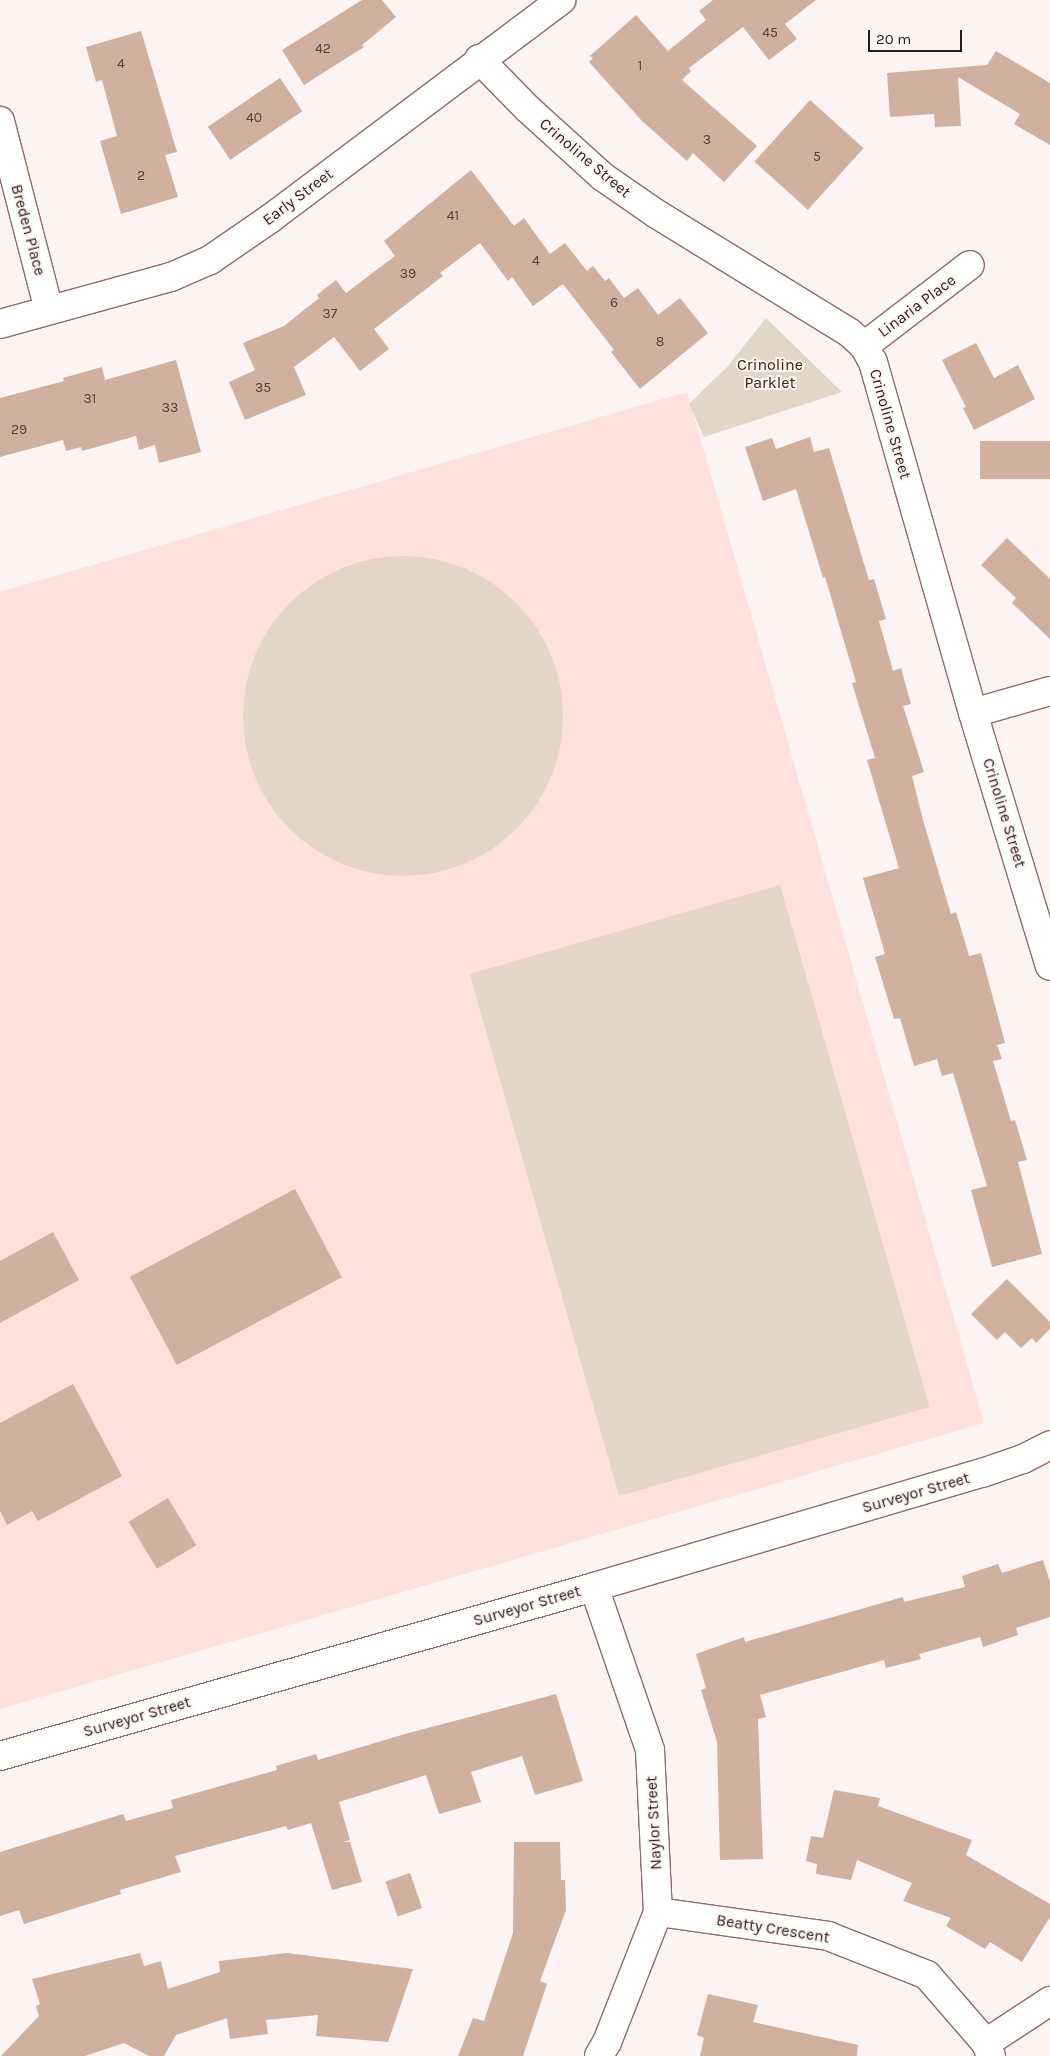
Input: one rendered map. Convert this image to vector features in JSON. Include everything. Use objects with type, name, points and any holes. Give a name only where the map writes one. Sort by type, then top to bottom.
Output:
[{"type":"street","name":"Early Street","points":[[0,324],[171,277],[210,260],[271,218],[479,59],[561,0]]},
{"type":"street","name":"Crinoline Street","points":[[479,59],[528,109],[603,177],[655,213],[850,333],[864,346],[873,362],[973,713],[1050,966]]},
{"type":"street","name":"Breden Place","points":[[0,121],[49,310]]},
{"type":"street","name":"Linaria Place","points":[[864,346],[970,265]]},
{"type":"street","points":[[973,713],[1050,691]]},
{"type":"street","name":"Surveyor Street","points":[[0,1756],[594,1587],[982,1473],[1023,1460],[1050,1445]]},
{"type":"street","name":"Naylor Street","points":[[594,1587],[650,1750],[658,1912],[607,2042],[599,2056]]},
{"type":"street","name":"Beatty Crescent","points":[[658,1912],[828,1936],[927,1975],[989,2050]]},
{"type":"street","points":[[989,2050],[1050,2001]]},
{"type":"shaded area","points":[[687,392],[984,1423],[0,1709],[0,592]]},
{"type":"green space","name":"Crinoline Parklet","points":[[766,318],[842,392],[704,437],[689,404],[728,366]]},
{"type":"green space","points":[[387,556],[419,556],[450,562],[479,574],[505,592],[527,614],[545,640],[557,669],[563,700],[563,732],[557,763],[545,792],[527,818],[505,840],[479,858],[450,870],[419,876],[387,876],[356,870],[327,858],[301,840],[279,818],[261,792],[249,763],[243,732],[243,700],[249,669],[261,640],[279,614],[301,592],[327,574],[356,562]]},
{"type":"green space","points":[[780,885],[930,1407],[619,1496],[470,974]]},
{"type":"building","points":[[362,0],[382,0],[396,17],[362,45],[364,47],[304,85],[282,50]]},
{"type":"building","points":[[713,0],[816,0],[785,24],[797,39],[769,60],[743,27],[689,68],[691,71],[682,80],[757,146],[724,182],[693,153],[687,161],[642,121],[589,62],[593,58],[590,56],[636,15],[668,51],[706,20],[699,11]]},
{"type":"building","points":[[141,31],[177,152],[165,155],[178,197],[121,214],[100,141],[117,136],[102,80],[96,82],[86,47]]},
{"type":"building","points":[[996,51],[1050,83],[1050,145],[1014,124],[1020,114],[958,77],[961,126],[935,127],[934,114],[890,117],[887,73],[987,65]]},
{"type":"building","points":[[280,78],[302,111],[230,160],[208,127]]},
{"type":"building","points":[[810,100],[864,148],[808,210],[754,162]]},
{"type":"building","points":[[471,170],[514,226],[524,218],[550,254],[565,243],[587,271],[593,266],[605,281],[609,278],[624,298],[638,288],[658,315],[680,298],[708,333],[640,389],[611,352],[614,350],[563,284],[533,306],[512,277],[508,281],[480,243],[440,273],[443,276],[374,329],[389,349],[360,371],[334,337],[294,367],[306,395],[245,420],[229,382],[255,370],[243,343],[284,326],[319,298],[317,295],[336,280],[346,293],[395,256],[384,241]]},
{"type":"building","points":[[976,343],[994,378],[1018,365],[1035,399],[974,430],[963,408],[966,407],[942,360]]},
{"type":"building","points":[[176,360],[201,452],[159,463],[155,445],[139,450],[136,436],[82,451],[81,447],[66,451],[63,440],[0,457],[0,398],[64,381],[63,378],[102,367],[105,380]]},
{"type":"building","points":[[810,437],[814,452],[829,448],[869,580],[874,579],[886,619],[879,621],[893,671],[901,668],[911,704],[903,706],[924,772],[912,776],[923,820],[951,914],[956,912],[969,956],[981,953],[1005,1043],[997,1045],[1002,1059],[993,1061],[1011,1121],[1015,1120],[1027,1160],[1018,1162],[1042,1254],[992,1267],[971,1190],[987,1186],[953,1073],[942,1076],[937,1059],[914,1066],[900,1018],[894,1019],[875,957],[885,954],[863,878],[899,868],[867,760],[875,758],[852,683],[856,682],[825,577],[823,578],[796,489],[763,501],[745,447],[772,438],[776,449]]},
{"type":"building","points":[[980,441],[1050,441],[1050,479],[980,479]]},
{"type":"building","points":[[1007,538],[1050,579],[1050,639],[1012,603],[1016,598],[981,565]]},
{"type":"building","points":[[295,1189],[342,1277],[177,1365],[130,1277]]},
{"type":"building","points":[[53,1232],[79,1280],[0,1323],[0,1261]]},
{"type":"building","points":[[1007,1279],[1050,1322],[1050,1329],[1036,1343],[1032,1338],[1021,1348],[1005,1332],[997,1340],[971,1314]]},
{"type":"building","points":[[73,1384],[122,1476],[38,1521],[32,1511],[7,1525],[0,1511],[0,1423]]},
{"type":"building","points":[[168,1498],[196,1545],[157,1569],[129,1522]]},
{"type":"building","points":[[1043,1560],[1050,1582],[1050,1617],[1016,1628],[1018,1635],[983,1647],[980,1637],[919,1654],[921,1659],[886,1668],[884,1660],[760,1695],[766,1717],[758,1719],[763,1859],[720,1860],[717,1742],[701,1690],[706,1688],[696,1654],[744,1637],[745,1642],[903,1597],[904,1602],[965,1587],[962,1576],[998,1564],[1002,1573]]},
{"type":"building","points":[[556,1694],[583,1781],[535,1795],[522,1756],[471,1772],[481,1802],[439,1814],[426,1775],[339,1802],[350,1840],[343,1842],[350,1842],[362,1882],[332,1890],[311,1823],[288,1830],[286,1826],[175,1856],[181,1872],[120,1890],[121,1894],[24,1924],[19,1910],[0,1916],[0,1852],[123,1814],[126,1821],[173,1808],[171,1800],[277,1770],[276,1766],[316,1754],[318,1760],[405,1734]]},
{"type":"building","points":[[834,1790],[880,1798],[878,1806],[972,1840],[966,1855],[1050,1904],[1050,1917],[1022,1962],[990,1942],[985,1949],[946,1926],[951,1918],[903,1901],[912,1883],[857,1860],[851,1880],[816,1874],[817,1864],[806,1861],[811,1836],[823,1838]]},
{"type":"building","points":[[514,1842],[560,1842],[561,1880],[565,1880],[566,1910],[540,1981],[547,1984],[523,2056],[458,2056],[473,2018],[484,2021],[513,1933]]},
{"type":"building","points":[[410,1873],[422,1908],[397,1916],[385,1881]]},
{"type":"building","points":[[140,1953],[144,1966],[161,1961],[168,1989],[220,1972],[219,1961],[287,1953],[413,1969],[388,2042],[316,2036],[318,2015],[266,2020],[268,2034],[230,2039],[227,2018],[176,2035],[164,2056],[149,2056],[124,2043],[85,2056],[1,2056],[39,2016],[36,2006],[40,2004],[32,1979]]},
{"type":"building","points":[[708,1994],[758,2005],[753,2022],[858,2045],[857,2056],[700,2056],[704,2038],[697,2035]]}]
